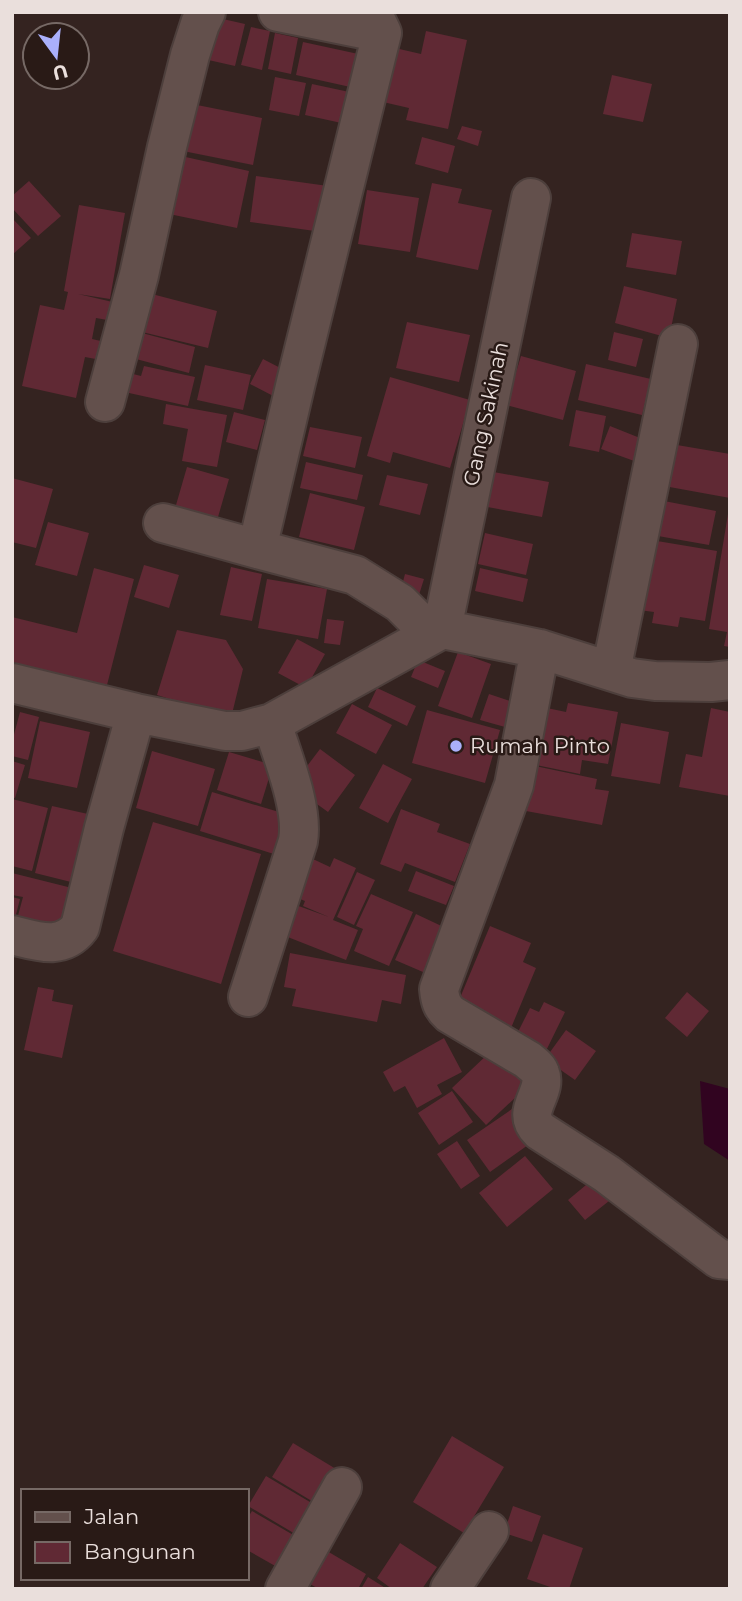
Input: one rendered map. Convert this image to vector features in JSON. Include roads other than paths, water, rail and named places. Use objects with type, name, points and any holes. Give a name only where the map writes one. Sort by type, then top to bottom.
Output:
[{"type":"street","points":[[105,402],[139,275],[190,55],[206,12]]},
{"type":"street","points":[[257,549],[377,22],[278,12]]},
{"type":"street","name":"Gang Sakinah","points":[[436,632],[531,198]]},
{"type":"street","points":[[611,671],[678,344]]},
{"type":"street","points":[[163,523],[355,575],[400,603],[436,632],[540,649],[632,678],[655,681],[730,680]]},
{"type":"street","points":[[12,683],[136,713],[225,731],[242,731],[272,723],[436,632]]},
{"type":"street","points":[[540,649],[514,785],[439,989],[440,1000],[443,1008],[450,1014],[537,1068],[541,1074],[541,1085],[532,1114],[535,1126],[607,1174],[719,1259],[730,1260]]},
{"type":"street","points":[[12,935],[55,943],[74,936],[80,928],[136,713]]},
{"type":"street","points":[[248,997],[300,829],[297,806],[272,723]]},
{"type":"street","points":[[285,1589],[342,1487]]},
{"type":"street","points":[[450,1589],[489,1531]]},
{"type":"place","name":"Rumah Pinto","points":[[456,746]]}]
